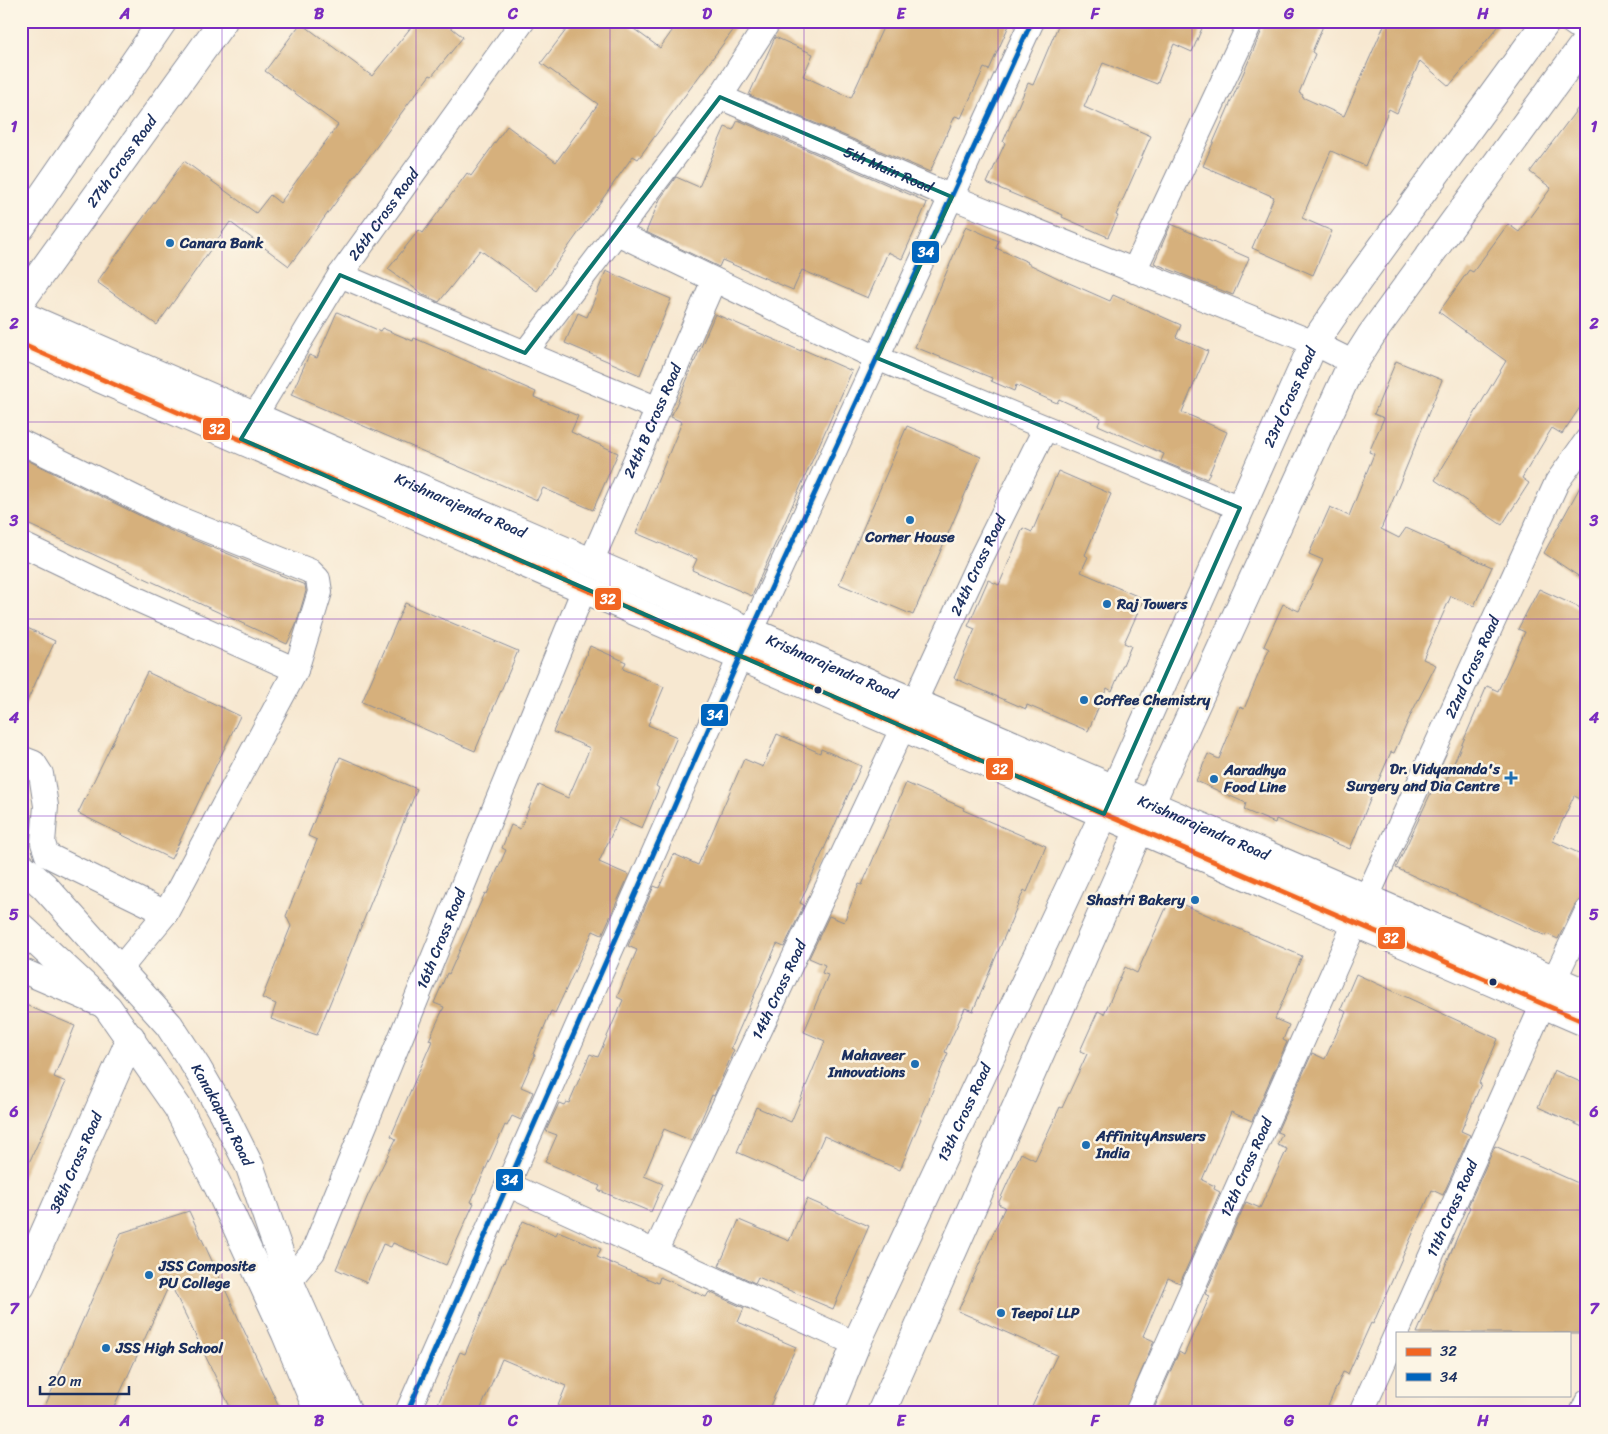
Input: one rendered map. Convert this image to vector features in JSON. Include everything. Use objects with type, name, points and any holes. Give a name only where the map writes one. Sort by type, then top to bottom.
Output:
[{"type":"main road","points":[[21,227],[163,21]]},
{"type":"main road","name":"27th Cross Road","points":[[21,301],[223,21]]},
{"type":"main road","name":"23rd Cross Road","points":[[1109,802],[1314,343],[1547,21]]},
{"type":"main road","points":[[881,1413],[1144,817],[1354,363],[1372,334],[1587,40]]},
{"type":"main road","name":"Krishnarajendra Road","points":[[21,315],[247,428],[584,589],[740,656],[908,715],[1144,817],[1366,899],[1548,992],[1587,994]]},
{"type":"main road","name":"Krishnarajendra Road","points":[[21,344],[247,428],[591,562],[751,632],[908,715]]},
{"type":"main road","name":"13th Cross Road","points":[[828,1413],[856,1344],[1109,802]]},
{"type":"main road","points":[[1144,817],[1355,923],[1548,992],[1587,1024]]},
{"type":"main road","name":"Kanakapura Road","points":[[21,866],[44,886],[169,1024],[197,1068],[223,1113],[250,1167],[288,1281],[348,1413]]},
{"type":"main road","points":[[21,927],[108,1008],[131,1038],[178,1108],[218,1186],[286,1334],[319,1413]]},
{"type":"main road","name":"38th Cross Road","points":[[21,1286],[131,1038]]},
{"type":"street","name":"26th Cross Road","points":[[247,428],[340,275],[523,21]]},
{"type":"street","points":[[525,353],[720,97],[769,21]]},
{"type":"street","points":[[408,1413],[740,656],[1032,21]]},
{"type":"street","points":[[1134,271],[1251,21]]},
{"type":"street","points":[[1570,21],[1587,33]]},
{"type":"street","name":"5th Main Road","points":[[720,97],[952,197],[1314,343],[1354,363]]},
{"type":"street","points":[[618,233],[877,358],[1240,508]]},
{"type":"street","points":[[340,275],[658,409]]},
{"type":"street","name":"24th B Cross Road","points":[[591,562],[714,280]]},
{"type":"street","name":"24th Cross Road","points":[[908,715],[1045,429]]},
{"type":"street","name":"22nd Cross Road","points":[[1366,899],[1557,482],[1587,440]]},
{"type":"street","points":[[21,442],[172,516],[310,571],[318,579],[320,592],[296,670],[166,913],[119,970]]},
{"type":"street","points":[[21,544],[132,597],[296,670]]},
{"type":"street","name":"16th Cross Road","points":[[288,1281],[313,1252],[584,589]]},
{"type":"street","name":"14th Cross Road","points":[[655,1252],[908,715]]},
{"type":"street","points":[[21,758],[34,763],[41,774],[46,806],[43,843],[47,855],[166,913]]},
{"type":"street","name":"11th Cross Road","points":[[1397,1332],[1548,992],[1587,911]]},
{"type":"street","name":"12th Cross Road","points":[[1137,1413],[1355,923]]},
{"type":"street","points":[[21,970],[108,1008]]},
{"type":"street","points":[[508,1185],[856,1344]]},
{"type":"street","name":"11th Cross Road","points":[[1361,1413],[1396,1334]]},
{"type":"street","points":[[1582,1413],[1587,1402]]},
{"type":"highlighted area","points":[[720,97],[952,197],[877,358],[1240,508],[1104,814],[241,439],[340,275],[525,353]]},
{"type":"building","points":[[416,21],[443,21],[463,37],[432,76],[430,75],[289,266],[230,222],[157,325],[97,282],[184,161],[256,213],[270,195],[280,203],[338,125],[265,71],[301,23],[372,76]]},
{"type":"building","points":[[573,21],[623,21],[660,48],[679,21],[740,21],[638,159],[633,156],[537,291],[480,250],[439,302],[424,295],[388,269],[419,230],[423,233],[467,173],[471,176],[507,126],[556,162],[598,104],[541,63]]},
{"type":"building","points":[[886,21],[1011,21],[989,70],[984,68],[961,118],[955,116],[930,172],[749,95],[775,37],[813,54],[803,76],[851,98]]},
{"type":"building","points":[[1060,21],[1205,21],[1192,52],[1174,44],[1157,84],[1103,63],[1084,107],[1151,136],[1108,237],[1062,217],[1063,215],[987,183],[1028,83],[1033,85]]},
{"type":"building","points":[[1266,21],[1325,21],[1312,52],[1315,54],[1299,93],[1303,95],[1302,97],[1344,116],[1386,21],[1503,21],[1449,86],[1420,61],[1397,113],[1389,109],[1365,166],[1331,151],[1302,218],[1332,231],[1313,275],[1252,248],[1274,197],[1203,166]]},
{"type":"building","points":[[1587,96],[1587,397],[1562,434],[1552,428],[1522,478],[1529,483],[1502,525],[1435,480],[1506,361],[1439,312],[1469,270],[1473,272],[1508,224],[1519,232],[1551,188],[1530,172]]},
{"type":"building","points":[[738,120],[927,203],[902,259],[888,252],[868,298],[802,270],[793,290],[722,260],[719,267],[646,232],[660,199],[676,177],[699,187],[725,127],[733,130]]},
{"type":"building","points":[[1171,224],[1249,258],[1233,295],[1154,263]]},
{"type":"building","points":[[966,226],[999,241],[996,248],[1060,279],[1110,301],[1113,295],[1181,325],[1176,337],[1208,351],[1182,412],[1227,432],[1207,479],[1161,461],[1164,454],[1098,425],[1101,418],[1059,399],[1057,403],[1016,385],[1014,391],[991,381],[992,378],[915,347]]},
{"type":"building","points":[[606,271],[671,299],[640,375],[565,343],[578,313],[587,317]]},
{"type":"building","points":[[337,312],[380,331],[382,328],[413,341],[414,338],[442,350],[536,392],[534,397],[578,416],[571,432],[618,453],[593,510],[543,488],[537,500],[291,395],[309,355],[317,358]]},
{"type":"building","points":[[715,314],[852,371],[752,596],[692,570],[697,559],[636,533],[682,422],[671,417]]},
{"type":"building","points":[[1396,361],[1442,380],[1381,529],[1399,538],[1406,528],[1492,567],[1474,606],[1451,596],[1423,659],[1436,665],[1394,753],[1391,752],[1350,849],[1276,819],[1275,823],[1244,810],[1246,803],[1196,781],[1208,754],[1219,759],[1240,707],[1244,709],[1269,649],[1264,646],[1283,604],[1299,611],[1323,560],[1309,554],[1330,507],[1349,516],[1374,454],[1369,452],[1384,418],[1374,414]]},
{"type":"building","name":"Corner House","points":[[907,426],[981,457],[913,615],[839,584]]},
{"type":"building","points":[[27,460],[167,529],[305,585],[306,591],[296,625],[287,644],[21,521],[21,474]]},
{"type":"building","points":[[1058,471],[1111,494],[1085,555],[1088,557],[1081,572],[1144,599],[1124,643],[1131,646],[1112,691],[1107,688],[1088,731],[1027,705],[1026,709],[954,678],[975,629],[968,626],[988,580],[999,585],[1023,528],[1032,532]]},
{"type":"building","points":[[1587,474],[1587,582],[1544,553]]},
{"type":"building","points":[[1539,589],[1587,611],[1587,802],[1574,796],[1553,841],[1587,857],[1587,897],[1580,899],[1575,905],[1558,939],[1547,934],[1546,936],[1396,868],[1436,782],[1444,786],[1487,686],[1498,691],[1525,632],[1518,629]]},
{"type":"building","points":[[405,603],[518,651],[475,751],[362,702]]},
{"type":"building","points":[[21,625],[55,641],[21,714]]},
{"type":"building","points":[[590,646],[626,662],[623,669],[664,687],[648,725],[677,737],[656,786],[659,788],[642,828],[619,818],[599,862],[629,875],[602,935],[593,931],[555,1013],[551,1011],[521,1087],[533,1092],[521,1120],[512,1116],[507,1126],[505,1125],[471,1202],[474,1203],[446,1265],[393,1243],[391,1247],[383,1244],[367,1283],[336,1269],[369,1193],[396,1139],[391,1136],[432,1041],[429,1040],[444,1007],[434,1003],[485,893],[487,894],[506,850],[502,848],[511,825],[520,829],[539,785],[568,798],[590,748],[553,732]]},
{"type":"building","points":[[147,672],[240,716],[171,859],[78,813]]},
{"type":"building","points":[[777,734],[820,753],[821,749],[861,766],[800,903],[804,905],[784,947],[777,944],[731,1048],[734,1050],[692,1141],[664,1129],[644,1176],[663,1184],[651,1212],[598,1190],[600,1186],[545,1162],[557,1135],[546,1131],[559,1103],[564,1105],[566,1102],[569,1103],[590,1054],[598,1057],[623,1000],[617,997],[637,950],[628,946],[654,886],[659,888],[674,854],[698,865],[744,759],[763,767]]},
{"type":"building","points":[[340,757],[417,789],[317,1035],[271,1019],[276,1004],[262,998],[291,926],[286,916],[317,840],[308,836]]},
{"type":"building","points":[[906,783],[1046,846],[1027,892],[1024,890],[973,1011],[965,1008],[945,1052],[948,1053],[900,1170],[824,1136],[804,1181],[737,1152],[756,1107],[791,1122],[825,1041],[804,1032],[828,975],[822,973],[825,965],[809,958],[829,916],[844,922],[859,884],[862,885]]},
{"type":"building","points":[[1170,899],[1302,956],[1275,1019],[1289,1025],[1283,1040],[1287,1042],[1252,1121],[1231,1112],[1202,1180],[1215,1186],[1214,1189],[1220,1192],[1180,1283],[1168,1278],[1143,1336],[1154,1341],[1124,1413],[1029,1413],[1057,1355],[958,1311],[1005,1207],[998,1204],[1021,1153],[1035,1160],[1087,1054],[1080,1051],[1098,1011],[1104,1014],[1125,967],[1137,973]]},
{"type":"building","points":[[1356,974],[1498,1039],[1461,1131],[1470,1135],[1443,1195],[1432,1190],[1373,1324],[1371,1323],[1348,1374],[1343,1372],[1325,1413],[1152,1413],[1179,1352],[1184,1355],[1210,1296],[1205,1294],[1246,1202],[1260,1208],[1287,1149],[1277,1145],[1282,1134],[1277,1132],[1312,1053],[1325,1059],[1346,1012],[1341,1009]]},
{"type":"building","points":[[21,1003],[75,1026],[54,1077],[66,1082],[21,1180]]},
{"type":"building","points":[[1554,1070],[1587,1085],[1587,1129],[1538,1107]]},
{"type":"building","points":[[1495,1146],[1587,1187],[1587,1322],[1582,1333],[1417,1332],[1470,1207],[1468,1206]]},
{"type":"building","points":[[807,1199],[869,1226],[833,1309],[758,1277],[755,1283],[719,1266],[739,1220],[789,1241]]},
{"type":"building","name":"JSS High School","points":[[189,1211],[282,1413],[233,1413],[170,1283],[111,1413],[42,1413],[121,1233]]},
{"type":"building","points":[[523,1221],[556,1235],[558,1231],[601,1249],[597,1257],[658,1283],[660,1277],[706,1297],[709,1292],[744,1308],[738,1322],[796,1347],[767,1413],[555,1413],[566,1386],[502,1359],[479,1413],[434,1413],[460,1352],[465,1354],[503,1262]]},
{"type":"transit line","name":"34","points":[[407,1413],[751,632],[1032,21]]},
{"type":"transit line","name":"32","points":[[21,344],[1587,1023]]},
{"type":"place","name":"Canara Bank","points":[[170,243]]},
{"type":"place","name":"Corner House","points":[[910,520]]},
{"type":"place","name":"Raj Towers","points":[[1107,604]]},
{"type":"place","name":"Coffee Chemistry","points":[[1084,700]]},
{"type":"place","name":"Dr. Vidyananda's Surgery and Dia Centre","points":[[1511,778]]},
{"type":"place","name":"Aaradhya Food Line","points":[[1214,779]]},
{"type":"place","name":"Shastri Bakery","points":[[1195,900]]},
{"type":"place","name":"Mahaveer Innovations","points":[[915,1064]]},
{"type":"place","name":"AffinityAnswers India","points":[[1086,1145]]},
{"type":"place","name":"JSS Composite PU College","points":[[149,1275]]},
{"type":"place","name":"Teepoi LLP","points":[[1001,1313]]},
{"type":"place","name":"JSS High School","points":[[106,1348]]}]
